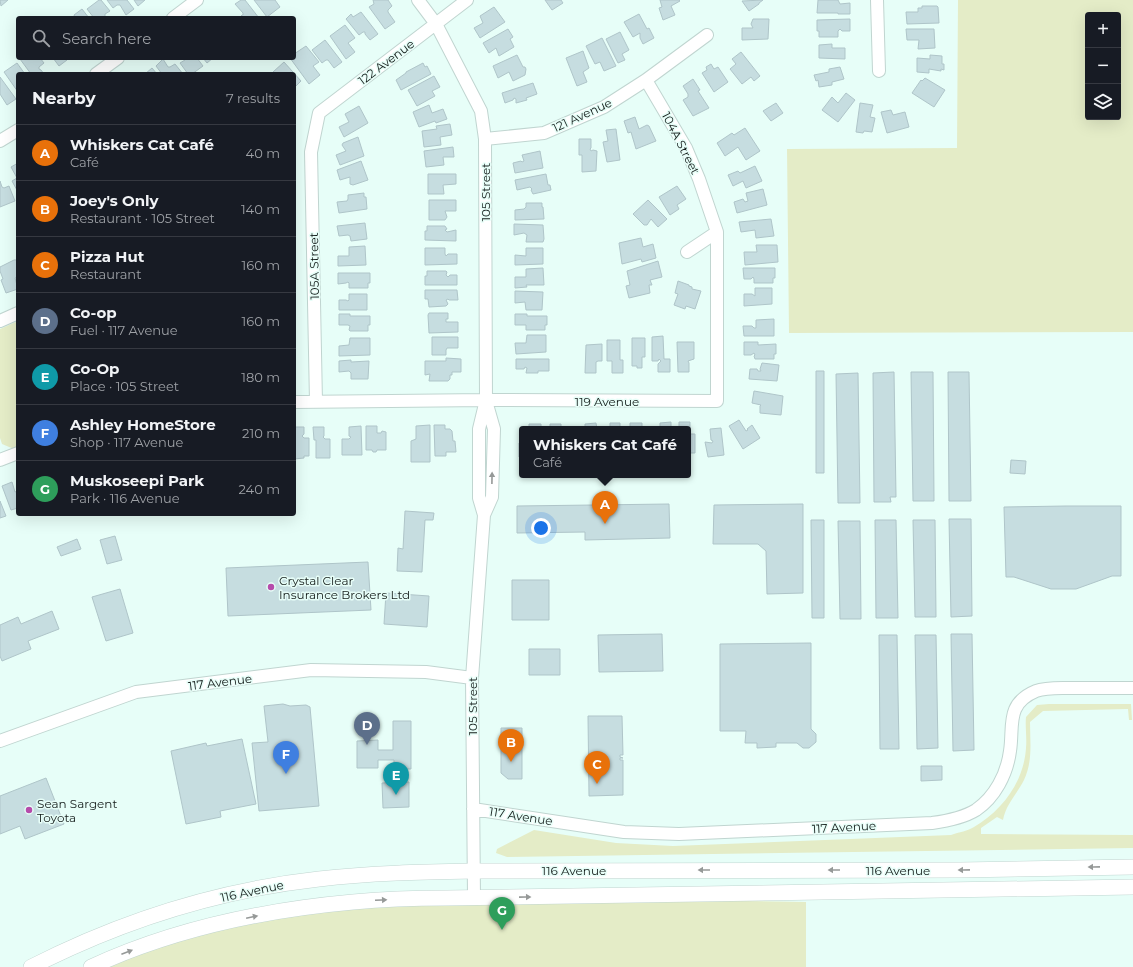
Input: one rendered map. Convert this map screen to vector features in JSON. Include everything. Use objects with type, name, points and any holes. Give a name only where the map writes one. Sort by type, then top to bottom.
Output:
[{"type":"main road","name":"116 Avenue","points":[[31,967],[124,926],[202,901],[241,892],[320,878],[394,873],[474,871],[960,870],[1133,867]]},
{"type":"main road","name":"116 Avenue","points":[[91,967],[177,935],[219,924],[264,914],[354,902],[474,897],[1133,887]]},
{"type":"street","points":[[176,16],[197,0]]},
{"type":"street","name":"105 Street","points":[[418,0],[436,24],[481,111],[485,139],[486,400],[494,429],[492,497],[484,515],[472,678],[474,897]]},
{"type":"street","name":"122 Avenue","points":[[315,131],[319,113],[467,0]]},
{"type":"street","points":[[877,0],[879,71]]},
{"type":"street","name":"121 Avenue","points":[[485,139],[544,133],[604,107],[646,80],[707,35]]},
{"type":"street","points":[[99,72],[115,60]]},
{"type":"street","name":"104A Street","points":[[646,80],[686,148],[699,179],[716,232]]},
{"type":"street","points":[[0,140],[16,131]]},
{"type":"street","name":"105A Street","points":[[315,131],[311,152],[316,402]]},
{"type":"street","points":[[687,252],[716,232]]},
{"type":"street","name":"119 Avenue","points":[[296,402],[486,400],[717,401],[716,232]]},
{"type":"street","points":[[0,321],[16,314]]},
{"type":"street","points":[[0,460],[16,454]]},
{"type":"street","name":"117 Avenue","points":[[0,741],[136,692],[311,670],[426,672],[472,678]]},
{"type":"street","name":"117 Avenue","points":[[473,809],[624,832],[679,834],[932,823],[960,817],[975,810],[985,802],[1000,782],[1010,751],[1012,717],[1017,707],[1025,698],[1036,691],[1051,688],[1133,688]]},
{"type":"green space","points":[[958,0],[1133,0],[1133,332],[789,333],[787,149],[957,148]]},
{"type":"green space","points":[[16,322],[16,448],[14,449],[2,444],[0,438],[0,329]]},
{"type":"green space","points":[[1131,704],[1132,720],[1129,720],[1128,709],[1043,711],[1030,722],[1030,758],[1024,780],[1009,804],[1003,820],[997,817],[981,828],[981,834],[1133,835],[1133,848],[507,857],[496,853],[497,849],[534,830],[616,843],[673,846],[951,835],[972,828],[984,820],[1003,803],[1010,794],[1021,772],[1024,760],[1026,744],[1026,717],[1037,705]]},
{"type":"green space","points":[[474,897],[806,902],[806,967],[91,967],[264,914]]},
{"type":"building","points":[[0,0],[8,0],[1,6]]},
{"type":"building","points":[[101,0],[110,11],[105,14],[105,16],[92,16],[87,9]]},
{"type":"building","points":[[107,0],[127,0],[134,9],[126,15],[120,5],[113,8]]},
{"type":"building","points":[[134,0],[145,0],[138,6]]},
{"type":"building","points":[[241,0],[245,0],[257,16],[241,16],[243,13],[235,4]]},
{"type":"building","points":[[254,0],[275,0],[280,7],[266,16]]},
{"type":"building","points":[[373,0],[388,0],[392,6],[388,12],[395,22],[385,29],[369,7],[374,4]]},
{"type":"building","points":[[545,0],[561,0],[563,3],[552,10]]},
{"type":"building","points":[[660,0],[680,1],[671,6],[675,15],[663,20],[659,8],[662,7]]},
{"type":"building","points":[[763,0],[749,11],[742,1]]},
{"type":"building","points":[[818,0],[838,0],[840,4],[850,3],[850,14],[817,13]]},
{"type":"building","points":[[922,6],[938,7],[939,23],[907,24],[906,12],[918,12],[918,8],[922,8]]},
{"type":"building","points":[[494,7],[505,22],[480,38],[474,28],[483,23],[480,16]]},
{"type":"building","points":[[82,9],[87,16],[74,16]]},
{"type":"building","points":[[361,12],[378,34],[370,40],[365,32],[359,35],[346,19],[351,14],[353,17]]},
{"type":"building","points":[[639,14],[654,38],[643,44],[640,38],[640,33],[633,37],[624,22]]},
{"type":"building","points":[[753,19],[769,19],[768,39],[742,40],[742,28],[753,28],[751,24]]},
{"type":"building","points":[[850,19],[850,31],[842,31],[840,29],[838,31],[838,37],[819,37],[819,31],[817,31],[817,20]]},
{"type":"building","points":[[345,25],[355,38],[348,43],[355,52],[346,59],[330,36]]},
{"type":"building","points":[[508,29],[513,37],[510,39],[514,47],[499,56],[496,48],[489,53],[483,43]]},
{"type":"building","points":[[906,29],[934,29],[935,48],[918,49],[919,40],[907,40]]},
{"type":"building","points":[[620,32],[629,50],[622,54],[625,60],[618,63],[606,39]]},
{"type":"building","points":[[602,38],[616,66],[604,71],[600,62],[595,64],[586,46]]},
{"type":"building","points":[[325,40],[342,62],[334,68],[328,60],[322,63],[312,50]]},
{"type":"building","points":[[832,44],[832,48],[845,48],[845,59],[819,58],[819,45]]},
{"type":"building","points":[[306,46],[319,62],[313,66],[320,75],[309,84],[291,60],[296,60],[296,53]]},
{"type":"building","points":[[583,51],[589,68],[583,72],[587,82],[577,86],[566,58]]},
{"type":"building","points":[[741,52],[760,76],[754,81],[751,77],[742,84],[730,69],[736,64],[732,59]]},
{"type":"building","points":[[517,55],[523,67],[526,69],[525,75],[513,81],[509,72],[498,78],[493,66]]},
{"type":"building","points":[[930,55],[942,56],[944,70],[929,69],[929,73],[917,72],[917,58],[930,59]]},
{"type":"building","points":[[21,60],[42,60],[44,63],[39,67],[42,72],[30,72]]},
{"type":"building","points":[[54,60],[67,60],[59,66]]},
{"type":"building","points":[[164,60],[168,67],[175,64],[181,72],[160,72],[156,66]]},
{"type":"building","points":[[185,60],[198,60],[203,66],[195,72],[187,72],[180,63]]},
{"type":"building","points":[[284,62],[293,72],[273,72]]},
{"type":"building","points":[[17,63],[24,72],[16,72],[16,89],[4,72]]},
{"type":"building","points":[[423,63],[425,67],[427,66],[431,74],[401,90],[396,80],[406,72]]},
{"type":"building","points":[[711,64],[714,69],[718,67],[728,82],[714,92],[702,73],[707,70],[706,67]]},
{"type":"building","points":[[840,67],[844,79],[832,82],[832,85],[819,87],[818,80],[816,81],[814,75],[829,72],[829,69]]},
{"type":"building","points":[[152,68],[155,72],[147,72]]},
{"type":"building","points":[[296,75],[301,81],[296,86]]},
{"type":"building","points":[[434,76],[440,87],[432,91],[435,96],[417,106],[408,90]]},
{"type":"building","points":[[0,77],[16,99],[7,105],[0,94]]},
{"type":"building","points":[[925,78],[945,90],[934,107],[912,93],[921,80],[922,81]]},
{"type":"building","points":[[693,79],[700,90],[698,91],[709,108],[693,116],[683,100],[688,97],[688,94],[683,86]]},
{"type":"building","points":[[533,83],[537,94],[526,98],[527,100],[516,103],[516,99],[514,98],[513,100],[505,103],[502,93]]},
{"type":"building","points":[[846,93],[855,100],[838,122],[822,110],[832,97],[838,103]]},
{"type":"building","points":[[776,103],[783,113],[771,121],[763,111]]},
{"type":"building","points":[[860,103],[873,105],[870,117],[875,118],[872,132],[856,132]]},
{"type":"building","points":[[429,105],[432,113],[443,109],[447,119],[436,123],[435,121],[419,127],[413,112]]},
{"type":"building","points":[[359,106],[368,123],[344,137],[339,127],[349,122],[345,114]]},
{"type":"building","points":[[891,110],[893,115],[905,112],[909,127],[887,133],[881,112]]},
{"type":"building","points":[[635,117],[639,129],[647,125],[649,126],[656,141],[636,149],[631,132],[628,133],[624,121]]},
{"type":"building","points":[[450,124],[452,135],[440,137],[441,145],[424,147],[422,131],[437,129],[436,126]]},
{"type":"building","points":[[745,128],[760,151],[746,160],[738,147],[725,156],[717,143],[732,133],[734,135]]},
{"type":"building","points":[[616,129],[620,160],[607,162],[603,142],[608,141],[606,130]]},
{"type":"building","points":[[358,137],[364,156],[340,165],[336,155],[346,151],[342,145],[343,143]]},
{"type":"building","points":[[579,139],[591,139],[591,151],[597,151],[596,171],[582,172],[582,155],[579,155]]},
{"type":"building","points":[[453,147],[454,157],[443,157],[444,165],[426,167],[424,151]]},
{"type":"building","points":[[540,151],[543,168],[515,173],[513,163],[524,161],[522,155]]},
{"type":"building","points":[[361,161],[368,180],[353,185],[350,184],[350,177],[340,180],[337,170]]},
{"type":"building","points":[[16,164],[16,176],[11,167]]},
{"type":"building","points":[[755,166],[762,181],[746,188],[743,181],[733,186],[728,175],[738,171],[740,173]]},
{"type":"building","points":[[428,174],[456,174],[456,184],[443,185],[444,194],[428,194]]},
{"type":"building","points":[[546,174],[548,185],[550,185],[551,190],[533,194],[530,187],[517,190],[515,180]]},
{"type":"building","points":[[16,179],[16,188],[12,181]]},
{"type":"building","points":[[0,181],[2,187],[4,188],[9,186],[15,201],[0,207]]},
{"type":"building","points":[[677,186],[686,199],[677,205],[679,209],[670,215],[659,197]]},
{"type":"building","points":[[763,189],[767,205],[737,213],[734,202],[743,199],[745,202],[748,201],[746,193]]},
{"type":"building","points":[[364,193],[364,197],[366,197],[367,209],[339,213],[337,202],[347,201],[348,195]]},
{"type":"building","points":[[429,200],[456,200],[456,211],[445,211],[447,217],[445,220],[429,220]]},
{"type":"building","points":[[648,200],[667,219],[658,227],[651,219],[647,225],[644,225],[633,214]]},
{"type":"building","points":[[526,203],[542,203],[544,219],[515,220],[515,210],[524,209],[526,207]]},
{"type":"building","points":[[771,219],[774,236],[756,238],[755,230],[741,232],[739,222]]},
{"type":"building","points":[[365,223],[367,239],[351,241],[350,236],[348,235],[339,236],[337,226]]},
{"type":"building","points":[[514,224],[543,225],[543,242],[526,242],[527,235],[524,233],[514,235]]},
{"type":"building","points":[[427,226],[445,226],[447,229],[445,230],[447,232],[456,230],[456,241],[425,240],[425,231],[427,231]]},
{"type":"building","points":[[641,238],[643,247],[653,244],[656,258],[642,262],[641,259],[622,264],[619,243]]},
{"type":"building","points":[[756,245],[777,245],[778,262],[745,265],[744,252],[757,252]]},
{"type":"building","points":[[365,246],[366,265],[338,266],[338,256],[349,256],[349,247]]},
{"type":"building","points":[[425,248],[445,248],[446,256],[448,254],[457,254],[457,264],[425,265]]},
{"type":"building","points":[[526,248],[543,248],[543,264],[515,265],[515,255],[526,256]]},
{"type":"building","points":[[16,260],[16,290],[6,293],[1,280],[3,279],[0,267]]},
{"type":"building","points":[[658,261],[662,277],[650,280],[652,285],[649,285],[650,293],[629,298],[626,286],[630,285],[627,271]]},
{"type":"building","points":[[543,268],[544,285],[526,285],[527,287],[515,288],[515,277],[526,277],[526,269]]},
{"type":"building","points":[[743,268],[775,268],[775,278],[773,278],[773,283],[754,283],[753,277],[751,279],[744,279]]},
{"type":"building","points":[[427,271],[446,271],[446,275],[448,277],[450,275],[457,275],[457,285],[425,285],[425,276],[427,276]]},
{"type":"building","points":[[338,273],[370,273],[370,283],[368,283],[368,288],[349,288],[348,282],[338,284]]},
{"type":"building","points":[[678,281],[689,285],[692,289],[701,291],[695,309],[686,306],[685,309],[674,305],[678,294],[675,293]]},
{"type":"building","points":[[755,288],[772,288],[772,304],[744,306],[744,294],[752,294],[755,296]]},
{"type":"building","points":[[425,290],[457,290],[458,300],[448,299],[446,300],[448,304],[446,306],[429,307],[428,299],[425,299]]},
{"type":"building","points":[[515,291],[543,292],[542,310],[526,310],[525,302],[515,303]]},
{"type":"building","points":[[349,294],[367,294],[367,310],[339,310],[339,300],[348,301]]},
{"type":"building","points":[[429,313],[448,313],[448,319],[446,319],[446,322],[458,322],[458,332],[429,333]]},
{"type":"building","points":[[339,314],[350,314],[350,316],[370,316],[368,331],[350,331],[350,326],[339,325]]},
{"type":"building","points":[[515,314],[527,314],[527,316],[547,316],[547,325],[545,325],[545,330],[526,330],[526,325],[515,325]]},
{"type":"building","points":[[774,319],[774,336],[744,336],[743,326],[752,326],[756,328],[756,320]]},
{"type":"building","points":[[527,335],[546,335],[546,352],[516,354],[515,343],[526,343]]},
{"type":"building","points":[[663,336],[664,359],[670,359],[670,372],[658,372],[658,364],[661,361],[659,359],[658,361],[652,361],[652,337]]},
{"type":"building","points":[[432,337],[458,337],[458,348],[447,348],[446,355],[432,355]]},
{"type":"building","points":[[350,338],[370,338],[370,355],[339,356],[339,346],[349,345]]},
{"type":"building","points":[[632,338],[645,338],[645,357],[642,357],[642,368],[632,366]]},
{"type":"building","points":[[607,340],[620,340],[620,360],[623,360],[623,373],[612,373],[612,361],[607,361]]},
{"type":"building","points":[[677,342],[694,342],[694,359],[688,361],[689,372],[678,372]]},
{"type":"building","points":[[744,342],[758,342],[758,345],[776,344],[776,354],[774,354],[774,359],[755,359],[754,353],[751,355],[744,355]]},
{"type":"building","points":[[602,344],[602,361],[596,362],[596,373],[585,373],[586,345]]},
{"type":"building","points":[[446,358],[461,359],[461,372],[452,372],[452,375],[450,375],[450,379],[448,381],[429,381],[430,374],[425,375],[425,361],[446,361]]},
{"type":"building","points":[[516,359],[549,359],[549,371],[526,373],[527,368],[525,367],[524,369],[516,369]]},
{"type":"building","points":[[351,360],[351,362],[369,361],[368,379],[351,379],[351,373],[349,371],[339,372],[339,361]]},
{"type":"building","points":[[762,363],[779,365],[777,381],[749,379],[750,369],[757,369],[758,371],[761,371],[760,369]]},
{"type":"building","points":[[816,371],[824,371],[824,473],[816,473]]},
{"type":"building","points":[[894,372],[896,497],[890,497],[891,502],[874,502],[873,373]]},
{"type":"building","points":[[911,372],[933,372],[934,501],[913,501]]},
{"type":"building","points":[[948,372],[969,372],[971,501],[949,501]]},
{"type":"building","points":[[858,373],[860,503],[838,503],[836,374]]},
{"type":"building","points":[[754,391],[783,396],[781,415],[760,413],[761,405],[752,403]]},
{"type":"building","points":[[739,420],[746,431],[752,425],[760,438],[743,449],[729,426]]},
{"type":"building","points":[[671,422],[671,426],[660,426],[660,423]]},
{"type":"building","points":[[679,422],[690,422],[690,426],[679,426]]},
{"type":"building","points":[[596,423],[596,426],[585,426],[585,424]]},
{"type":"building","points":[[610,423],[620,423],[620,426],[610,426]]},
{"type":"building","points":[[630,423],[642,423],[642,426],[630,426]]},
{"type":"building","points":[[529,424],[541,424],[541,426],[529,426]]},
{"type":"building","points":[[550,424],[561,424],[561,426],[550,426]]},
{"type":"building","points":[[430,425],[430,462],[411,462],[411,441],[416,439],[416,426]]},
{"type":"building","points":[[434,425],[445,425],[445,429],[450,429],[452,431],[456,452],[446,452],[446,456],[435,456]]},
{"type":"building","points":[[361,426],[362,455],[342,455],[342,439],[349,439],[351,437],[349,436],[349,427]]},
{"type":"building","points":[[366,426],[377,426],[377,433],[381,433],[382,431],[386,432],[386,450],[377,450],[376,452],[373,452],[372,450],[366,450]]},
{"type":"building","points":[[296,427],[304,427],[304,434],[302,436],[304,438],[309,438],[309,456],[304,456],[304,458],[296,459]]},
{"type":"building","points":[[313,427],[324,427],[323,437],[325,439],[330,439],[330,458],[316,458],[316,440],[314,440]]},
{"type":"building","points":[[721,428],[724,455],[708,457],[705,442],[712,443],[713,441],[711,440],[710,429]]},
{"type":"building","points":[[691,434],[695,434],[695,453],[691,453]]},
{"type":"building","points":[[1011,460],[1026,461],[1025,474],[1010,473]]},
{"type":"building","points":[[12,482],[16,492],[16,509],[11,510],[2,486]]},
{"type":"building","points":[[0,501],[6,516],[0,518]]},
{"type":"building","points":[[669,504],[670,538],[585,540],[585,532],[517,533],[517,506]]},
{"type":"building","points":[[803,504],[803,593],[767,594],[766,551],[758,544],[713,544],[714,505]]},
{"type":"building","points":[[1121,506],[1121,576],[1112,576],[1076,589],[1051,589],[1014,577],[1006,577],[1004,507]]},
{"type":"building","points":[[405,511],[434,513],[433,520],[425,520],[422,572],[397,571],[398,548],[403,549]]},
{"type":"building","points":[[949,519],[971,519],[972,616],[951,617]]},
{"type":"building","points":[[811,520],[824,520],[824,618],[812,618]]},
{"type":"building","points":[[875,520],[896,520],[898,618],[876,618]]},
{"type":"building","points":[[913,520],[935,520],[936,617],[915,617]]},
{"type":"building","points":[[838,521],[860,521],[861,619],[840,619]]},
{"type":"building","points":[[115,536],[122,560],[107,564],[100,540]]},
{"type":"building","points":[[77,539],[81,549],[61,556],[57,547]]},
{"type":"building","points":[[368,562],[371,610],[228,616],[226,568]]},
{"type":"building","points":[[512,580],[549,580],[549,620],[512,620]]},
{"type":"building","points":[[120,589],[133,633],[106,641],[92,597]]},
{"type":"building","points":[[386,593],[429,596],[427,627],[384,624]]},
{"type":"building","points":[[52,611],[59,629],[28,641],[31,649],[2,661],[0,656],[0,625],[18,617],[21,624]]},
{"type":"building","points":[[662,634],[663,671],[599,672],[598,635]]},
{"type":"building","points":[[951,634],[972,634],[974,750],[953,751]]},
{"type":"building","points":[[879,635],[897,635],[899,749],[880,749]]},
{"type":"building","points":[[915,635],[936,635],[938,748],[917,749]]},
{"type":"building","points":[[811,643],[811,729],[816,734],[816,742],[809,748],[803,748],[797,743],[776,743],[776,747],[757,748],[757,743],[745,743],[746,731],[720,731],[720,644]]},
{"type":"building","points":[[529,649],[560,649],[560,675],[529,675]]},
{"type":"building","points":[[283,704],[290,706],[306,705],[310,707],[319,806],[259,811],[252,743],[268,742],[264,706]]},
{"type":"building","points":[[588,716],[622,716],[623,755],[620,755],[620,757],[623,758],[620,758],[620,760],[623,760],[623,795],[589,796]]},
{"type":"building","points":[[393,721],[411,721],[411,769],[394,769],[394,760],[378,760],[378,768],[357,768],[357,741],[378,740],[378,750],[393,750]]},
{"type":"building","points":[[501,728],[522,728],[522,779],[508,779],[501,773]]},
{"type":"building","points":[[242,739],[256,804],[220,811],[221,817],[186,824],[171,751],[206,743],[207,746]]},
{"type":"building","points":[[921,766],[942,766],[942,780],[921,781]]},
{"type":"building","name":"Sean Sargent Toyota","points":[[46,778],[64,824],[25,839],[20,826],[0,834],[0,796]]},
{"type":"building","points":[[409,782],[409,807],[383,808],[382,783]]},
{"type":"place","name":"Whiskers Cat Café","points":[[605,524]]},
{"type":"place","name":"Crystal Clear Insurance Brokers Ltd","points":[[271,587]]},
{"type":"place","name":"Co-op","points":[[367,745]]},
{"type":"place","name":"Joey's Only","points":[[511,762]]},
{"type":"place","name":"Ashley HomeStore","points":[[286,774]]},
{"type":"place","name":"Pizza Hut","points":[[597,784]]},
{"type":"place","name":"Co-Op","points":[[396,795]]},
{"type":"place","name":"Sean Sargent Toyota","points":[[29,810]]},
{"type":"place","name":"Muskoseepi Park","points":[[502,930]]}]
